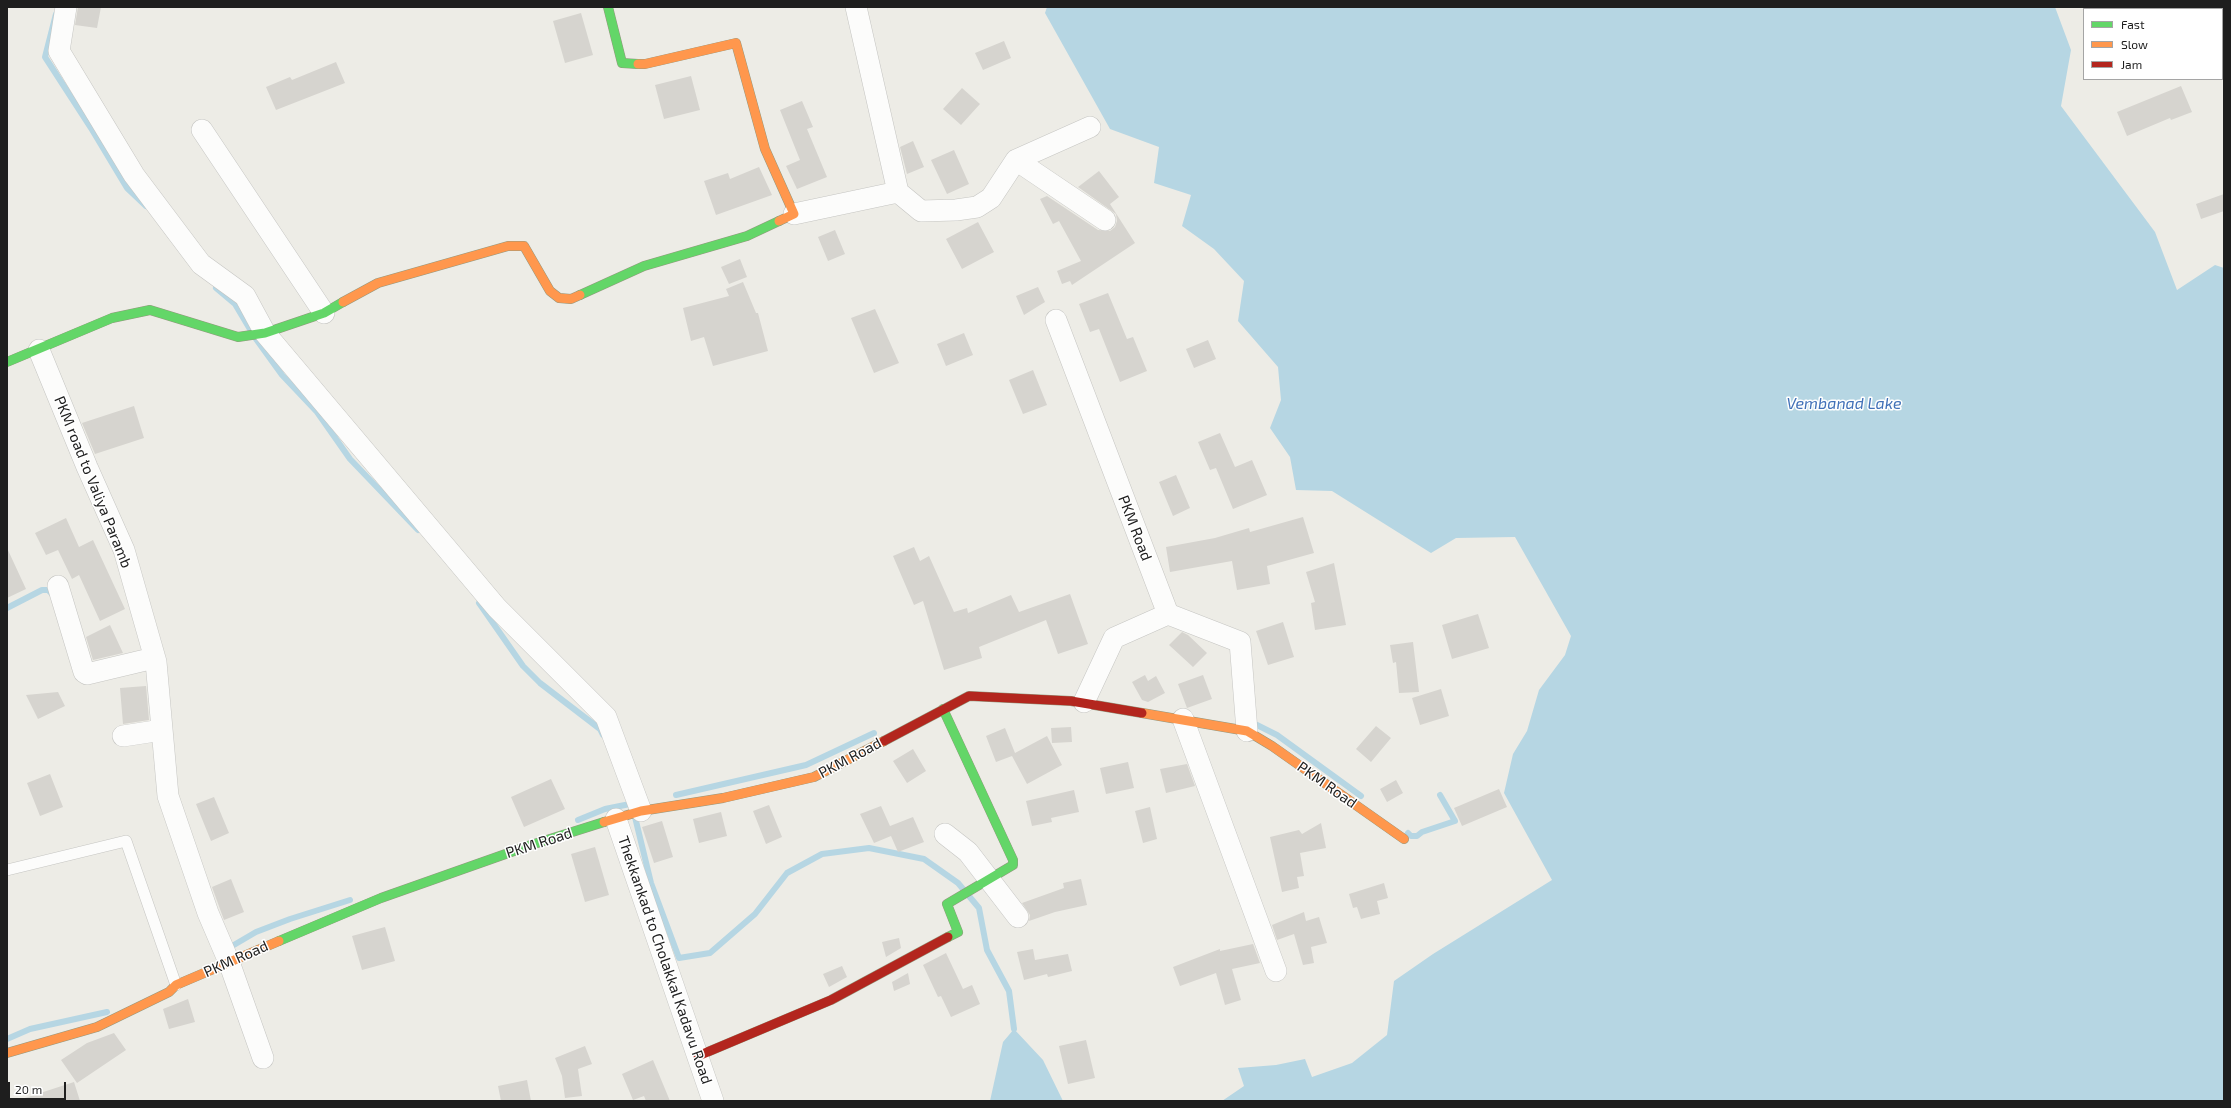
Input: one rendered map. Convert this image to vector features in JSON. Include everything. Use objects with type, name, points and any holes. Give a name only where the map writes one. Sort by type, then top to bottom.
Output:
[{"type":"street","points":[[66,7],[59,51],[130,168],[201,264],[245,296],[265,333],[497,608],[606,717],[641,811]]},
{"type":"street","points":[[608,7],[622,62],[645,64],[736,43],[765,149],[794,214]]},
{"type":"street","points":[[856,7],[898,192],[921,210],[956,210],[977,207],[991,198],[1016,160],[1090,127]]},
{"type":"street","points":[[202,130],[324,313]]},
{"type":"street","points":[[1016,160],[1105,220]]},
{"type":"street","points":[[7,362],[39,350],[112,318],[150,310],[238,337],[265,333],[324,313],[378,283],[508,246],[524,246],[550,291],[559,298],[571,299],[644,266],[747,236],[794,214],[898,192]]},
{"type":"street","name":"PKM Road","points":[[1056,320],[1168,614]]},
{"type":"street","name":"PKM road to Valiya Paramb","points":[[39,350],[87,467],[124,550],[154,658],[168,796],[208,914],[229,962],[263,1058]]},
{"type":"street","points":[[58,586],[84,672],[87,674],[154,658]]},
{"type":"street","points":[[1084,702],[1114,638],[1168,614],[1240,642],[1247,731]]},
{"type":"street","name":"PKM Road","points":[[7,1053],[98,1027],[169,992],[176,985],[381,898],[531,845],[641,811],[723,798],[814,777],[943,708],[978,693],[1084,702],[1247,731],[1272,746],[1404,840]]},
{"type":"street","points":[[698,1056],[831,1000],[958,932],[947,904],[1013,865],[1013,860],[943,708]]},
{"type":"street","points":[[1183,720],[1276,971]]},
{"type":"street","points":[[123,736],[162,730]]},
{"type":"street","name":"Thekkankad to Cholakkal Kadavu Road","points":[[616,819],[713,1101]]},
{"type":"street","points":[[945,834],[968,852],[1018,917]]},
{"type":"lane","points":[[7,870],[126,841],[176,985]]},
{"type":"water","name":"Vembanad Lake","points":[[1047,7],[2055,7],[2071,50],[2061,106],[2155,232],[2177,290],[2215,265],[2224,268],[2224,1101],[1222,1101],[1244,1086],[1238,1068],[1276,1065],[1305,1059],[1312,1077],[1352,1063],[1387,1035],[1394,981],[1433,954],[1552,880],[1504,793],[1513,754],[1527,731],[1539,690],[1565,655],[1571,636],[1515,537],[1456,538],[1431,553],[1332,491],[1296,490],[1290,457],[1270,428],[1281,400],[1278,367],[1238,321],[1244,281],[1214,249],[1182,226],[1191,195],[1154,183],[1159,147],[1110,129],[1045,13]]},
{"type":"water","points":[[1014,1029],[1043,1060],[1063,1101],[990,1101],[1003,1042]]},
{"type":"building","points":[[78,7],[101,7],[97,28],[75,25]]},
{"type":"building","points":[[581,13],[593,55],[565,63],[553,21]]},
{"type":"building","points":[[1004,41],[1011,58],[983,70],[975,53]]},
{"type":"building","points":[[336,62],[345,83],[276,110],[266,87],[290,77],[292,80]]},
{"type":"building","points":[[691,76],[700,110],[664,119],[655,85]]},
{"type":"building","points":[[2181,86],[2192,112],[2171,120],[2170,118],[2127,136],[2117,112]]},
{"type":"building","points":[[962,88],[980,104],[961,125],[943,109]]},
{"type":"building","points":[[802,101],[813,127],[807,129],[827,177],[797,189],[786,166],[800,160],[780,110]]},
{"type":"building","points":[[913,141],[924,167],[907,174],[900,147]]},
{"type":"building","points":[[954,150],[969,184],[947,194],[931,160]]},
{"type":"building","points":[[759,167],[772,195],[716,215],[704,181],[728,173],[730,179]]},
{"type":"building","points":[[1099,171],[1119,197],[1110,204],[1135,243],[1072,285],[1070,281],[1062,284],[1057,271],[1081,261],[1059,221],[1053,224],[1040,199],[1047,196],[1098,230],[1110,231],[1115,227],[1117,221],[1116,214],[1078,187]]},
{"type":"building","points":[[2224,194],[2224,211],[2201,219],[2196,204]]},
{"type":"building","points":[[978,222],[994,252],[962,269],[946,239]]},
{"type":"building","points":[[835,230],[845,254],[828,261],[818,237]]},
{"type":"building","points":[[740,259],[747,277],[729,284],[721,267]]},
{"type":"building","points":[[743,282],[756,313],[758,313],[768,351],[713,366],[704,337],[691,341],[683,308],[729,296],[726,289]]},
{"type":"building","points":[[1038,287],[1045,302],[1024,315],[1016,296]]},
{"type":"building","points":[[1108,293],[1127,339],[1133,337],[1147,371],[1120,382],[1099,329],[1090,332],[1079,304]]},
{"type":"building","points":[[875,309],[899,363],[874,373],[851,318]]},
{"type":"building","points":[[964,333],[973,355],[946,366],[937,344]]},
{"type":"building","points":[[1208,340],[1216,359],[1194,368],[1186,349]]},
{"type":"building","points":[[1033,370],[1047,405],[1023,414],[1009,380]]},
{"type":"building","points":[[134,406],[144,438],[95,454],[82,423]]},
{"type":"building","points":[[1220,433],[1235,467],[1252,460],[1267,495],[1233,509],[1216,468],[1210,470],[1198,442]]},
{"type":"building","points":[[1176,475],[1190,508],[1173,516],[1159,482]]},
{"type":"building","points":[[1303,517],[1314,553],[1267,566],[1270,584],[1237,590],[1232,561],[1170,572],[1166,547],[1215,538],[1249,528],[1250,532]]},
{"type":"building","points":[[66,518],[79,547],[93,540],[125,609],[100,621],[79,575],[72,579],[58,550],[46,555],[35,533]]},
{"type":"building","points":[[914,547],[920,561],[929,556],[954,612],[967,608],[968,613],[1011,595],[1019,612],[1070,594],[1088,644],[1058,654],[1046,620],[979,647],[982,658],[944,670],[923,601],[914,605],[893,556]]},
{"type":"building","points":[[7,548],[26,589],[7,598]]},
{"type":"building","points":[[1334,563],[1346,625],[1315,630],[1311,603],[1315,602],[1306,572]]},
{"type":"building","points":[[1478,614],[1489,648],[1452,659],[1442,625]]},
{"type":"building","points":[[1283,622],[1294,657],[1268,665],[1256,631]]},
{"type":"building","points":[[110,625],[123,653],[93,660],[86,637]]},
{"type":"building","points":[[1182,632],[1188,635],[1207,653],[1193,667],[1169,645]]},
{"type":"building","points":[[1413,642],[1419,692],[1399,693],[1396,662],[1393,663],[1390,645]]},
{"type":"building","points":[[1145,675],[1148,681],[1156,676],[1165,693],[1148,702],[1142,700],[1132,682]]},
{"type":"building","points":[[1203,675],[1212,699],[1187,708],[1178,684]]},
{"type":"building","points":[[146,686],[149,720],[123,724],[120,688]]},
{"type":"building","points":[[1441,689],[1449,716],[1420,725],[1412,698]]},
{"type":"building","points":[[58,692],[65,706],[38,719],[26,695]]},
{"type":"building","points":[[1376,726],[1391,738],[1371,762],[1356,749]]},
{"type":"building","points":[[1071,727],[1072,742],[1052,743],[1051,728]]},
{"type":"building","points":[[1005,728],[1015,753],[1047,736],[1062,765],[1027,784],[1012,756],[996,762],[986,736]]},
{"type":"building","points":[[913,749],[926,771],[907,783],[893,761]]},
{"type":"building","points":[[1128,762],[1134,788],[1106,794],[1100,768]]},
{"type":"building","points":[[1187,764],[1195,786],[1166,793],[1160,769]]},
{"type":"building","points":[[50,774],[63,807],[40,816],[27,783]]},
{"type":"building","points":[[551,779],[565,809],[524,827],[511,797]]},
{"type":"building","points":[[1396,780],[1403,793],[1387,802],[1380,789]]},
{"type":"building","points":[[1499,789],[1507,807],[1462,826],[1454,808]]},
{"type":"building","points":[[1074,790],[1079,812],[1051,818],[1052,822],[1032,826],[1026,801]]},
{"type":"building","points":[[214,797],[229,833],[211,841],[196,804]]},
{"type":"building","points":[[769,805],[782,837],[766,844],[753,811]]},
{"type":"building","points":[[881,806],[890,826],[913,817],[924,842],[898,852],[891,836],[874,843],[860,814]]},
{"type":"building","points":[[1150,807],[1157,839],[1143,843],[1135,811]]},
{"type":"building","points":[[721,812],[727,836],[699,843],[693,819]]},
{"type":"building","points":[[662,821],[673,857],[654,863],[642,827]]},
{"type":"building","points":[[1321,823],[1326,848],[1300,853],[1304,876],[1297,877],[1299,888],[1282,892],[1270,837],[1299,830],[1302,834]]},
{"type":"building","points":[[595,847],[609,895],[585,902],[571,854]]},
{"type":"building","points":[[231,879],[244,912],[224,920],[212,887]]},
{"type":"building","points":[[1081,879],[1087,905],[1055,912],[1029,921],[1030,915],[1022,903],[1064,888],[1063,883]]},
{"type":"building","points":[[1384,883],[1388,898],[1377,901],[1380,914],[1361,919],[1357,907],[1353,908],[1349,894]]},
{"type":"building","points":[[1304,912],[1306,921],[1319,917],[1327,943],[1311,947],[1314,963],[1303,965],[1294,934],[1277,940],[1272,925]]},
{"type":"building","points":[[385,927],[395,961],[362,970],[352,936]]},
{"type":"building","points":[[899,938],[901,948],[886,957],[882,942]]},
{"type":"building","points":[[1253,944],[1260,963],[1232,969],[1241,1000],[1225,1005],[1216,973],[1180,986],[1173,967],[1220,949],[1220,951]]},
{"type":"building","points":[[1033,949],[1035,960],[1068,954],[1072,971],[1048,977],[1047,974],[1024,980],[1017,952]]},
{"type":"building","points":[[946,953],[963,989],[972,985],[980,1004],[951,1017],[941,996],[938,997],[923,965]]},
{"type":"building","points":[[842,966],[847,977],[829,987],[823,974]]},
{"type":"building","points":[[908,973],[910,984],[894,991],[892,982]]},
{"type":"building","points":[[188,999],[195,1022],[169,1029],[163,1009]]},
{"type":"building","points":[[114,1033],[126,1050],[77,1083],[61,1060],[87,1043]]},
{"type":"building","points":[[1086,1040],[1095,1078],[1068,1084],[1059,1046]]},
{"type":"building","points":[[585,1046],[592,1064],[578,1069],[582,1096],[565,1098],[562,1076],[555,1058]]},
{"type":"building","points":[[653,1060],[670,1101],[646,1101],[644,1096],[633,1100],[622,1074]]},
{"type":"building","points":[[527,1080],[531,1101],[501,1101],[498,1086]]},
{"type":"building","points":[[74,1082],[80,1101],[25,1101],[25,1098]]},
{"type":"waterway","points":[[56,14],[45,57],[91,128],[127,188],[146,206]]},
{"type":"waterway","points":[[216,288],[235,304],[251,331]]},
{"type":"waterway","points":[[256,339],[282,375],[317,412],[350,459],[418,530]]},
{"type":"waterway","points":[[7,608],[42,590],[48,590],[52,594]]},
{"type":"waterway","points":[[479,603],[523,666],[540,683],[600,729],[603,735]]},
{"type":"waterway","points":[[1257,725],[1277,735],[1361,796]]},
{"type":"waterway","points":[[676,795],[806,765],[874,733]]},
{"type":"waterway","points":[[1408,833],[1411,836],[1417,836],[1422,832],[1455,821],[1440,795]]},
{"type":"waterway","points":[[578,820],[605,809],[630,804]]},
{"type":"waterway","points":[[635,817],[651,883],[679,958],[710,953],[755,914],[787,873],[822,854],[869,848],[924,859],[958,883],[979,908],[987,950],[1009,991],[1014,1029]]},
{"type":"waterway","points":[[227,949],[256,932],[290,919],[350,900]]},
{"type":"waterway","points":[[7,1039],[30,1029],[107,1012]]},
{"type":"traffic: fast","points":[[608,7],[622,63],[638,64]]},
{"type":"traffic: fast","points":[[580,295],[644,266],[747,236],[779,221]]},
{"type":"traffic: fast","points":[[7,362],[112,318],[150,310],[238,337],[265,333],[324,313],[343,302]]},
{"type":"traffic: fast","points":[[943,709],[1013,860],[1013,865],[947,904],[958,932],[948,937]]},
{"type":"traffic: fast","points":[[279,941],[381,898],[531,845],[604,822]]},
{"type":"traffic: slow","points":[[638,64],[645,64],[736,43],[765,149],[794,214],[779,221]]},
{"type":"traffic: slow","points":[[343,302],[378,283],[508,246],[524,246],[550,291],[559,298],[571,299],[580,295]]},
{"type":"traffic: slow","points":[[1142,713],[1247,731],[1272,746],[1404,839]]},
{"type":"traffic: slow","points":[[604,822],[641,811],[723,798],[814,777],[884,741]]},
{"type":"traffic: slow","points":[[7,1053],[97,1027],[169,992],[176,985],[279,941]]},
{"type":"traffic: jam","points":[[884,741],[969,696],[1071,701],[1142,713]]},
{"type":"traffic: jam","points":[[698,1056],[831,1000],[948,937]]}]
